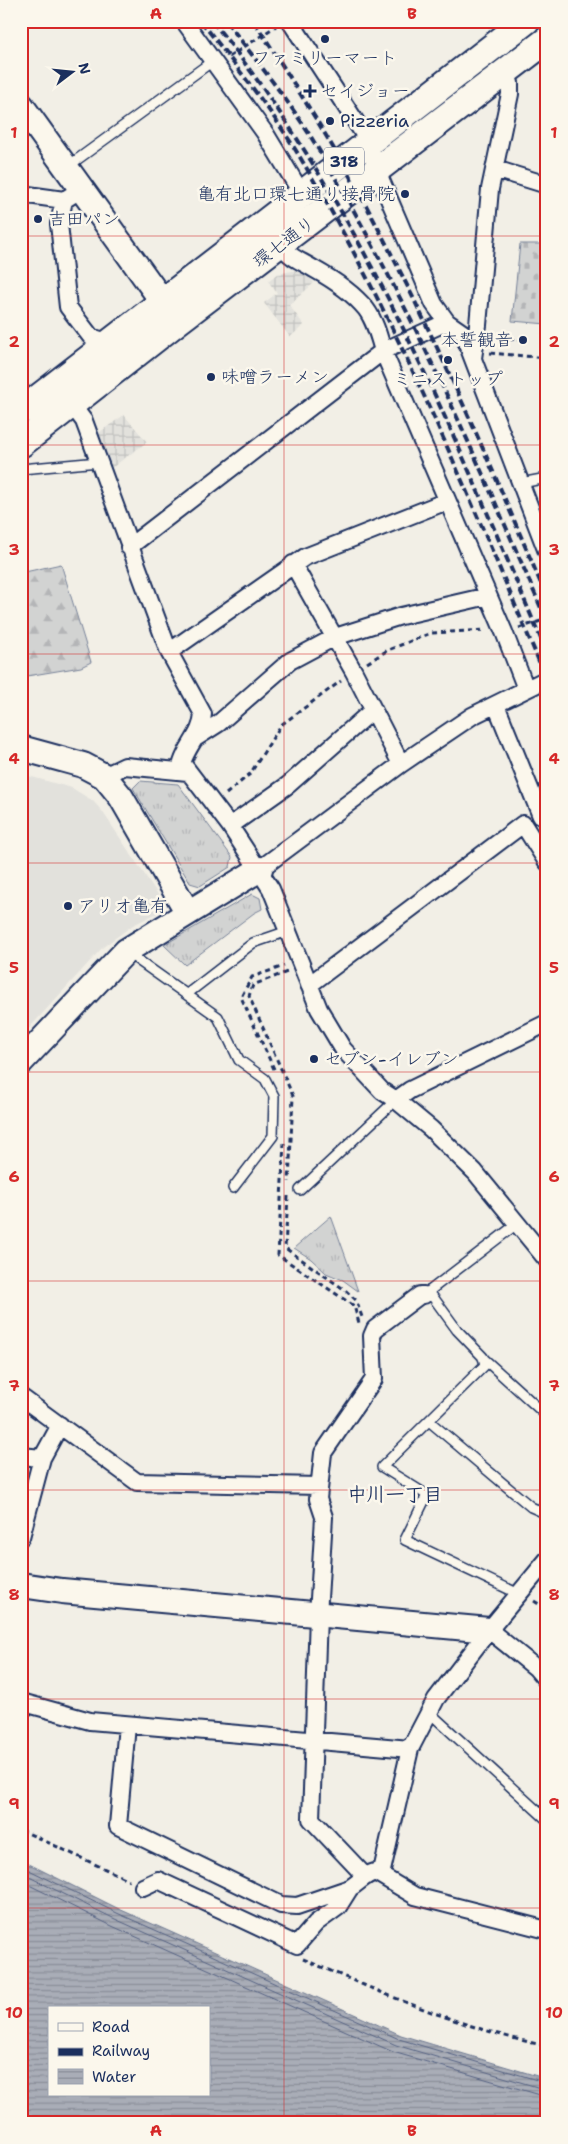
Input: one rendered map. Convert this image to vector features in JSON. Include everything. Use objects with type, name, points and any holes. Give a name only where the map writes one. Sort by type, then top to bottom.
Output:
[{"type":"main road","name":"環七通り","points":[[21,444],[72,405],[170,312],[302,194],[526,21]]},
{"type":"main road","name":"環七通り","points":[[21,411],[110,343],[170,312],[280,244],[547,40]]},
{"type":"street","points":[[184,21],[216,62],[266,133],[302,194]]},
{"type":"street","points":[[285,22],[369,142],[377,171],[434,304],[447,322],[462,333],[474,349],[547,552]]},
{"type":"street","points":[[474,349],[478,325],[490,190],[510,94],[510,83],[506,71]]},
{"type":"street","points":[[21,105],[66,168],[72,195],[170,312]]},
{"type":"street","points":[[495,169],[547,185]]},
{"type":"street","points":[[21,194],[72,195]]},
{"type":"street","points":[[72,195],[59,224],[68,307],[91,337],[110,343]]},
{"type":"street","points":[[280,244],[290,256],[315,269],[355,297],[367,310],[526,689]]},
{"type":"street","points":[[129,547],[384,351],[447,322]]},
{"type":"street","points":[[72,405],[84,421],[100,462],[168,652],[203,714],[202,724],[197,737]]},
{"type":"street","points":[[168,652],[305,557],[447,501]]},
{"type":"street","points":[[294,564],[335,637],[401,764]]},
{"type":"street","points":[[488,596],[402,616],[335,637],[290,660],[219,723],[197,737],[186,750],[182,763],[260,869],[271,889],[288,931],[294,966],[309,985],[319,1009],[343,1050],[382,1091],[431,1129],[475,1172],[547,1260]]},
{"type":"street","points":[[21,1062],[126,951],[260,869],[401,764],[472,716],[547,680]]},
{"type":"street","points":[[496,705],[538,810],[526,828]]},
{"type":"street","points":[[230,826],[288,785],[373,710]]},
{"type":"street","points":[[21,748],[83,766],[104,776],[121,797],[188,912]]},
{"type":"street","points":[[104,776],[125,766],[188,772]]},
{"type":"street","points":[[309,985],[523,824],[547,862]]},
{"type":"street","points":[[396,1100],[410,1090],[547,1023]]},
{"type":"street","points":[[364,1875],[312,1819],[318,1615],[324,1518],[318,1499],[319,1486],[323,1453],[374,1379],[366,1334],[420,1294],[424,1295]]},
{"type":"street","points":[[21,1397],[137,1482],[319,1486]]},
{"type":"street","points":[[21,1537],[42,1458],[60,1425]]},
{"type":"street","points":[[21,1456],[42,1458]]},
{"type":"street","points":[[381,1876],[400,1785],[410,1749],[429,1712],[489,1630],[547,1560]]},
{"type":"street","points":[[21,1585],[62,1591],[489,1630],[536,1668],[547,1681]]},
{"type":"street","points":[[21,1702],[90,1721],[410,1749]]},
{"type":"street","points":[[127,1724],[118,1826],[281,1905],[297,1906],[350,1888],[358,1884],[364,1875],[375,1872],[415,1896],[547,1930]]},
{"type":"street","points":[[143,1887],[158,1880],[298,1945],[316,1922],[338,1907],[350,1888]]},
{"type":"lane","points":[[66,168],[216,62]]},
{"type":"lane","points":[[21,469],[100,462]]},
{"type":"lane","points":[[521,483],[547,478]]},
{"type":"lane","points":[[187,994],[253,943],[288,931]]},
{"type":"lane","points":[[126,951],[218,1017],[239,1060],[265,1079],[274,1096],[273,1136],[233,1188]]},
{"type":"lane","points":[[300,1190],[396,1100]]},
{"type":"lane","points":[[424,1295],[518,1224]]},
{"type":"lane","points":[[424,1295],[433,1297],[457,1330],[483,1357],[547,1416]]},
{"type":"lane","points":[[483,1357],[485,1365],[382,1467],[427,1495],[405,1540],[519,1594]]},
{"type":"lane","points":[[430,1421],[531,1507],[547,1514]]},
{"type":"lane","points":[[429,1712],[545,1818],[547,1817]]},
{"type":"path","points":[[216,62],[285,22]]},
{"type":"path","points":[[474,349],[518,340]]},
{"type":"path","points":[[474,349],[547,358]]},
{"type":"path","points":[[278,1078],[241,997],[252,977],[294,966]]},
{"type":"path","points":[[294,966],[253,985],[249,996],[294,1096],[285,1248],[345,1290],[356,1300],[367,1328],[366,1334]]},
{"type":"path","points":[[284,1135],[278,1255],[354,1306],[366,1334]]},
{"type":"path","points":[[21,1826],[22,1831]]},
{"type":"shaded area","points":[[297,270],[307,275],[314,283],[289,305],[304,325],[290,337],[264,303],[277,293],[268,281],[277,274]]},
{"type":"shaded area","points":[[124,415],[147,442],[110,469],[97,434]]},
{"type":"shaded area","name":"アリオ亀有","points":[[21,774],[72,788],[93,801],[102,811],[161,899],[159,912],[133,925],[103,947],[21,1037]]},
{"type":"green space","points":[[520,244],[547,244],[547,324],[512,321]]},
{"type":"green space","points":[[61,564],[91,662],[81,667],[21,677],[21,576],[25,572]]},
{"type":"green space","points":[[140,781],[178,784],[232,857],[230,867],[200,886],[190,883],[133,788]]},
{"type":"green space","points":[[252,894],[260,898],[262,909],[185,965],[164,945]]},
{"type":"green space","points":[[331,1216],[358,1291],[343,1280],[326,1273],[311,1259],[294,1248]]},
{"type":"water","points":[[21,1860],[119,1909],[401,2035],[547,2079],[547,2123],[21,2123]]},
{"type":"railway","points":[[201,21],[250,84],[284,132],[332,212],[367,277],[460,477],[547,680]]},
{"type":"railway","points":[[212,21],[266,93],[315,168],[360,245],[440,406],[547,653]]},
{"type":"railway","points":[[226,21],[270,78],[311,137],[378,255],[438,375],[547,622]]},
{"type":"railway","points":[[254,21],[363,200],[423,317],[466,410],[547,598]]},
{"type":"place","name":"ファミリーマート","points":[[325,39]]},
{"type":"place","name":"セイジョー","points":[[310,91]]},
{"type":"place","name":"Pizzeria","points":[[330,121]]},
{"type":"place","name":"亀有北口環七通り接骨院","points":[[405,194]]},
{"type":"place","name":"吉田パン","points":[[38,219]]},
{"type":"place","name":"本誓観音","points":[[523,340]]},
{"type":"place","name":"ミニストップ","points":[[448,360]]},
{"type":"place","name":"味噌ラーメン","points":[[211,377]]},
{"type":"place","name":"アリオ亀有","points":[[68,906]]},
{"type":"place","name":"セブン-イレブン","points":[[314,1059]]},
{"type":"district","name":"中川一丁目","points":[[395,1494]]}]
